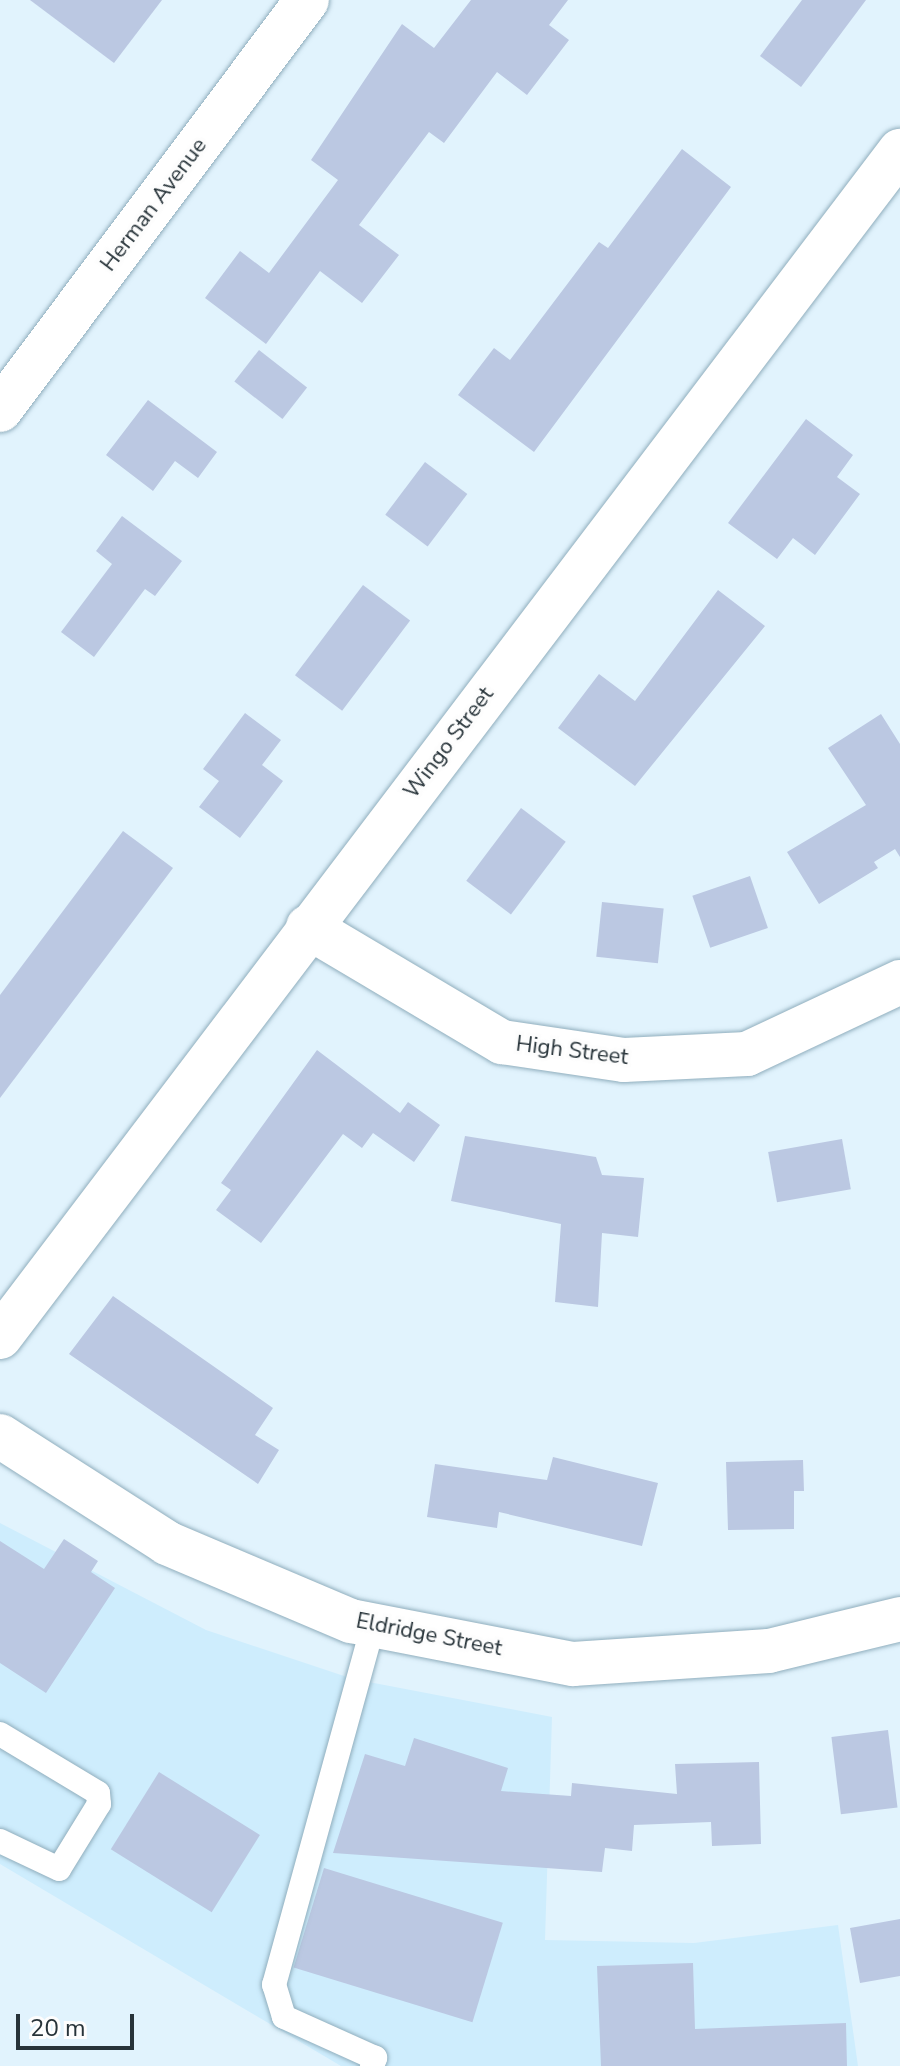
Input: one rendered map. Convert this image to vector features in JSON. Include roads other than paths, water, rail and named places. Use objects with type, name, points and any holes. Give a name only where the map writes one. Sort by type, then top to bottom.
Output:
[{"type":"street","name":"Herman Avenue","points":[[0,410],[307,0]]},
{"type":"street","name":"Wingo Street","points":[[0,1337],[308,927],[900,151]]},
{"type":"street","name":"High Street","points":[[308,927],[502,1042],[624,1060],[747,1054],[900,982]]},
{"type":"street","name":"Eldridge Street","points":[[0,1436],[167,1543],[373,1625],[573,1664],[769,1651],[900,1619]]},
{"type":"lane","points":[[372,2066],[375,2058],[284,2017],[274,1985],[373,1625]]},
{"type":"lane","points":[[0,1734],[98,1793],[99,1804],[59,1869],[0,1841]]}]
